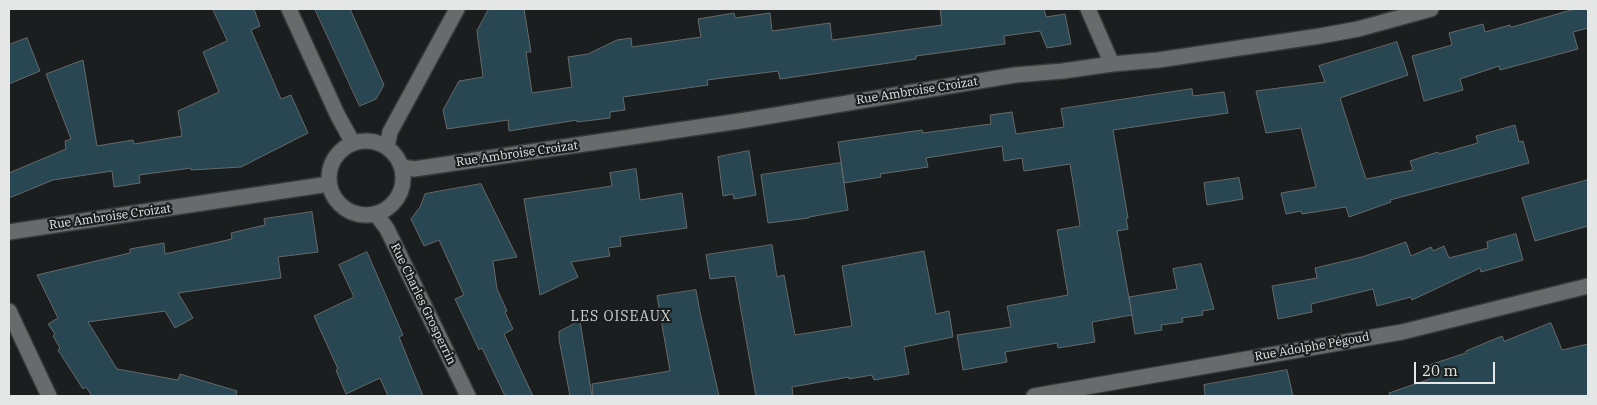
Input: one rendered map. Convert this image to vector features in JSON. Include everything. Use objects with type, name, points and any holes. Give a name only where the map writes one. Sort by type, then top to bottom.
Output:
[{"type":"street","points":[[289,9],[338,116],[353,143]]},
{"type":"street","points":[[387,147],[390,132],[457,9]]},
{"type":"street","points":[[1088,9],[1112,64]]},
{"type":"street","name":"Rue Ambroise Croizat","points":[[402,167],[422,168],[740,121],[1015,75],[1158,60],[1320,36],[1358,29],[1431,9]]},
{"type":"street","points":[[361,141],[370,141],[387,147],[394,153],[402,167],[404,179],[401,191],[395,201],[387,209],[376,214],[365,216],[346,210],[332,194],[329,184],[331,164],[336,155],[344,148],[361,141]]},
{"type":"street","name":"Rue Ambroise Croizat","points":[[9,232],[329,184]]},
{"type":"street","name":"Rue Charles Grosperrin","points":[[376,214],[387,229],[468,396]]},
{"type":"street","name":"Rue Adolphe Pégoud","points":[[1034,396],[1402,332],[1588,286]]},
{"type":"street","points":[[9,311],[48,396]]},
{"type":"building","points":[[213,9],[254,9],[260,26],[251,30],[281,99],[291,95],[308,133],[241,167],[191,170],[191,168],[139,175],[140,183],[114,187],[112,171],[53,180],[9,198],[9,173],[66,149],[65,141],[71,139],[46,74],[83,60],[97,146],[133,140],[134,144],[182,136],[178,111],[219,92],[203,52],[227,41]]},
{"type":"building","points":[[315,9],[350,9],[384,85],[376,99],[360,106]]},
{"type":"building","points":[[489,9],[524,9],[531,52],[526,52],[532,93],[572,87],[568,57],[588,54],[617,40],[631,38],[632,47],[701,37],[698,19],[734,13],[735,18],[770,13],[772,31],[830,23],[832,40],[942,25],[940,9],[1044,9],[1046,17],[1065,14],[1071,44],[1047,48],[1040,31],[1004,36],[1005,44],[916,56],[916,59],[780,79],[778,71],[707,80],[708,85],[623,97],[625,110],[610,112],[610,118],[577,122],[577,120],[509,131],[508,120],[447,129],[443,110],[459,81],[483,77],[477,31]]},
{"type":"building","points":[[1575,9],[1588,9],[1588,28],[1573,32],[1578,49],[1500,70],[1499,66],[1460,79],[1463,90],[1424,101],[1412,56],[1452,45],[1449,33],[1483,24],[1485,32],[1510,25],[1511,27]]},
{"type":"building","points":[[27,38],[40,71],[9,84],[9,45]]},
{"type":"building","points":[[1397,42],[1408,75],[1340,98],[1366,179],[1413,170],[1410,161],[1438,152],[1439,154],[1478,143],[1476,136],[1515,125],[1519,142],[1523,141],[1529,163],[1390,200],[1391,202],[1349,217],[1346,207],[1302,214],[1301,211],[1286,214],[1281,193],[1316,187],[1301,128],[1266,133],[1256,91],[1325,82],[1319,66]]},
{"type":"building","points":[[1192,89],[1193,96],[1224,92],[1228,113],[1113,130],[1128,218],[1126,218],[1128,229],[1117,231],[1132,315],[1092,322],[1095,342],[1058,348],[1057,343],[1005,352],[1007,362],[963,370],[957,335],[1011,327],[1007,306],[1068,295],[1057,230],[1080,226],[1070,164],[1024,171],[1022,158],[1004,161],[1002,146],[926,158],[928,167],[880,174],[881,177],[844,183],[838,142],[922,130],[923,133],[991,124],[990,115],[1012,112],[1016,134],[1064,127],[1061,109]]},
{"type":"building","points":[[749,151],[756,195],[734,199],[733,194],[723,196],[718,157]]},
{"type":"building","points":[[841,163],[848,210],[809,218],[768,223],[761,175]]},
{"type":"building","points":[[636,169],[640,200],[682,193],[687,228],[620,237],[621,246],[608,248],[610,256],[571,262],[578,277],[540,295],[524,199],[612,186],[610,173]]},
{"type":"building","points":[[1239,178],[1243,199],[1207,205],[1204,183]]},
{"type":"building","points":[[1588,180],[1588,226],[1535,241],[1522,198]]},
{"type":"building","points":[[481,184],[517,257],[493,261],[497,289],[513,329],[504,334],[533,396],[505,396],[482,348],[479,350],[455,299],[464,295],[439,240],[424,246],[411,219],[420,207],[425,194]]},
{"type":"building","points":[[312,212],[318,252],[278,257],[281,278],[178,293],[193,318],[175,328],[165,311],[88,322],[117,369],[178,380],[180,374],[237,391],[236,396],[92,396],[86,387],[83,389],[58,350],[60,348],[53,336],[55,334],[48,324],[58,318],[37,275],[130,253],[130,249],[164,243],[165,254],[232,239],[231,233],[265,225],[264,219]]},
{"type":"building","points":[[1516,234],[1523,260],[1481,272],[1480,268],[1412,300],[1411,297],[1377,306],[1373,289],[1311,304],[1312,312],[1278,319],[1272,286],[1317,278],[1315,268],[1362,257],[1406,242],[1411,256],[1431,247],[1433,251],[1444,246],[1449,258],[1488,248],[1487,242]]},
{"type":"building","points":[[772,245],[777,277],[784,275],[795,335],[852,326],[842,266],[924,251],[936,314],[949,311],[953,337],[904,347],[909,374],[874,380],[872,375],[849,379],[849,377],[792,387],[793,396],[756,396],[735,276],[710,279],[706,255]]},
{"type":"building","points":[[367,252],[403,335],[399,337],[423,396],[388,396],[380,378],[346,394],[336,370],[338,369],[314,316],[354,297],[339,265]]},
{"type":"building","points":[[1201,264],[1214,309],[1202,311],[1203,315],[1182,318],[1183,322],[1161,325],[1162,330],[1135,334],[1129,297],[1177,289],[1173,269]]},
{"type":"building","points":[[696,290],[719,396],[593,396],[592,384],[670,371],[657,296]]},
{"type":"building","points":[[580,321],[592,396],[570,396],[559,339],[559,332]]},
{"type":"building","points":[[1551,323],[1562,350],[1588,344],[1588,396],[1390,396],[1389,393],[1430,379],[1426,366],[1466,353],[1466,351],[1502,336],[1504,341]]},
{"type":"building","points":[[1287,370],[1293,396],[1205,396],[1204,385]]},
{"type":"district","name":"LES OISEAUX","points":[[621,317]]}]
